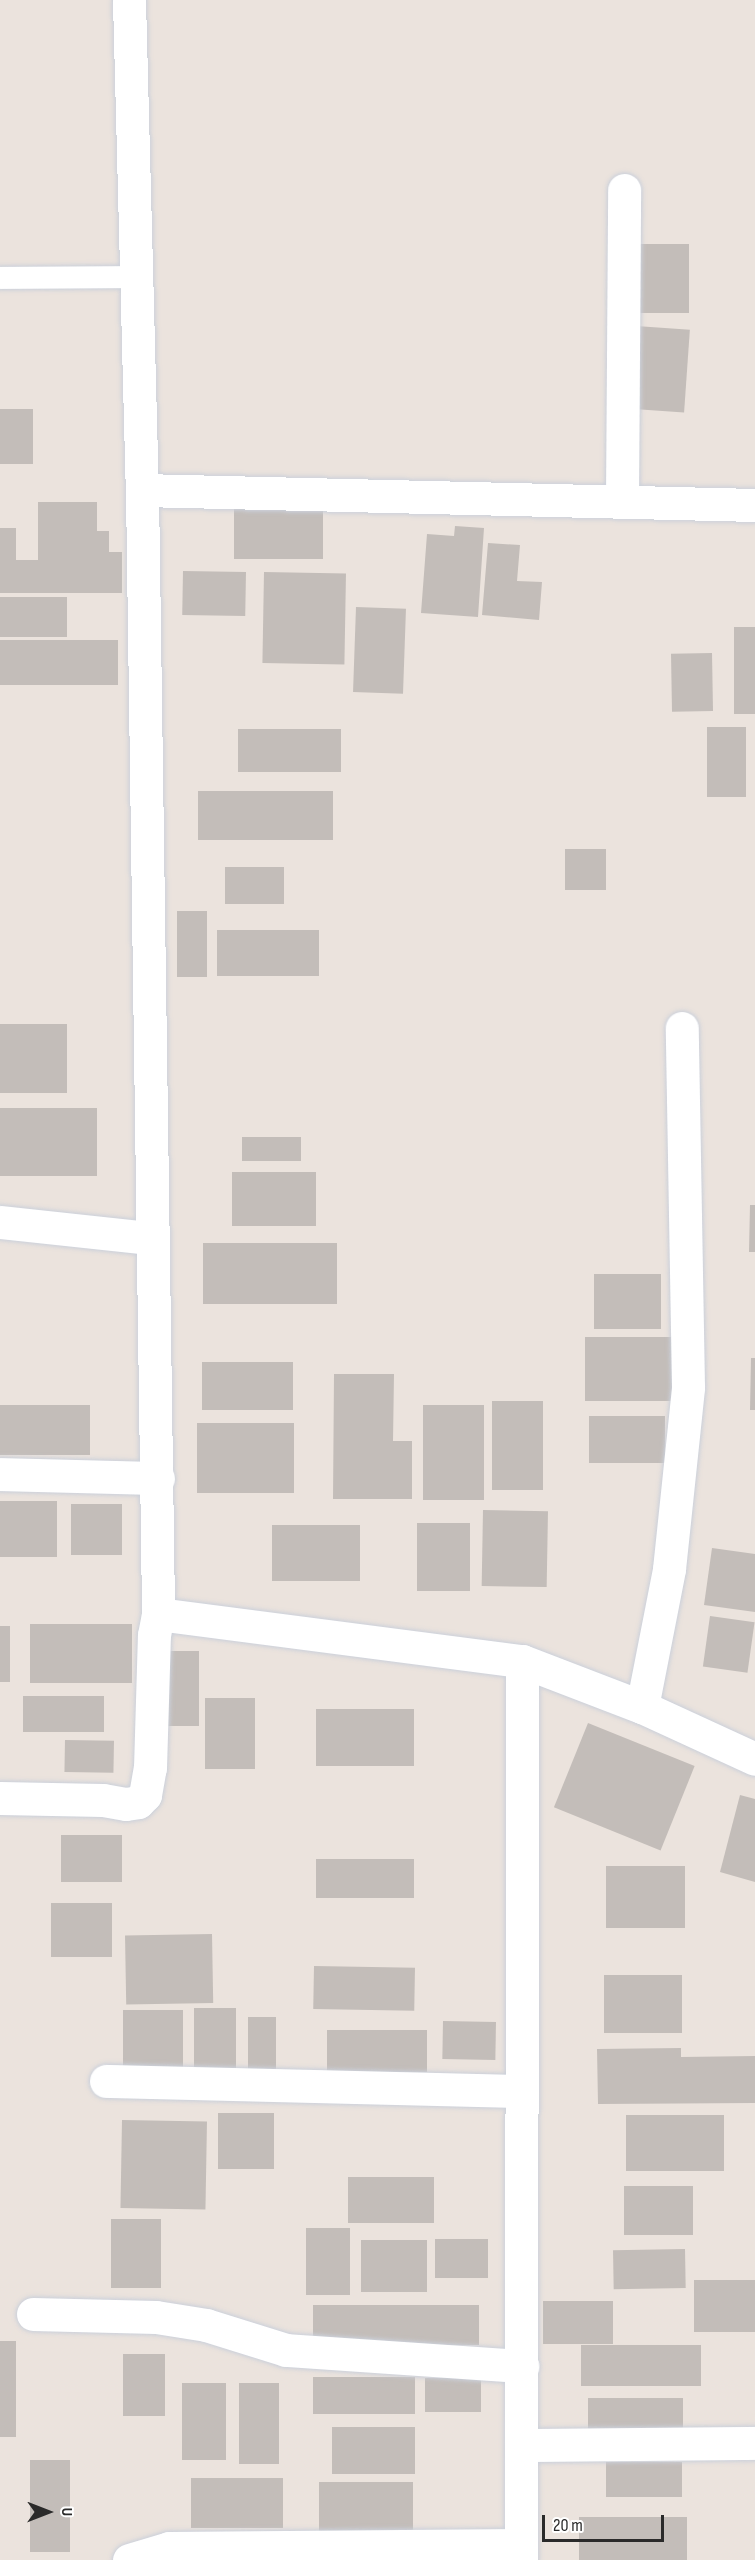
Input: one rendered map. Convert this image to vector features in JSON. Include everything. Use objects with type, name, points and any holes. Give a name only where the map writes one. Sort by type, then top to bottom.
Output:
[{"type":"street","points":[[0,1798],[103,1800],[126,1804],[138,1802],[145,1795],[149,1777],[154,1635],[158,1614],[158,1478],[150,1238],[142,490],[129,0]]},
{"type":"street","points":[[622,500],[624,190]]},
{"type":"street","points":[[142,490],[755,505]]},
{"type":"street","points":[[642,1707],[669,1569],[688,1387],[682,1028]]},
{"type":"street","points":[[0,1222],[150,1238]]},
{"type":"street","points":[[0,1473],[158,1478]]},
{"type":"street","points":[[158,1614],[522,1661],[642,1707],[755,1759]]},
{"type":"street","points":[[129,2560],[169,2548],[521,2553],[522,1661]]},
{"type":"street","points":[[105,2081],[522,2091]]},
{"type":"street","points":[[33,2314],[156,2317],[206,2325],[286,2350],[522,2366]]},
{"type":"street","points":[[521,2445],[755,2443]]},
{"type":"lane","points":[[0,278],[135,277]]},
{"type":"building","points":[[628,244],[689,244],[689,313],[628,313]]},
{"type":"building","points":[[636,326],[690,330],[684,413],[630,409]]},
{"type":"building","points":[[0,409],[33,409],[33,464],[0,464]]},
{"type":"building","points":[[38,502],[97,502],[97,531],[109,531],[109,552],[122,552],[122,593],[0,593],[0,528],[16,528],[16,560],[38,560]]},
{"type":"building","points":[[234,505],[323,505],[323,559],[234,559]]},
{"type":"building","points":[[455,526],[484,528],[478,617],[421,613],[427,534],[454,536]]},
{"type":"building","points":[[488,543],[520,545],[517,581],[542,582],[539,620],[482,615]]},
{"type":"building","points":[[183,571],[246,572],[245,616],[182,615]]},
{"type":"building","points":[[264,572],[346,573],[344,664],[262,663]]},
{"type":"building","points":[[0,597],[67,597],[67,637],[0,637]]},
{"type":"building","points":[[356,607],[406,609],[403,694],[353,692]]},
{"type":"building","points":[[734,627],[755,627],[755,714],[734,714]]},
{"type":"building","points":[[0,640],[118,640],[118,685],[0,685]]},
{"type":"building","points":[[712,653],[713,711],[672,712],[671,654]]},
{"type":"building","points":[[707,727],[746,727],[746,797],[707,797]]},
{"type":"building","points":[[238,729],[341,729],[341,772],[238,772]]},
{"type":"building","points":[[198,791],[333,791],[333,840],[198,840]]},
{"type":"building","points":[[565,849],[606,849],[606,890],[565,890]]},
{"type":"building","points":[[225,867],[284,867],[284,904],[225,904]]},
{"type":"building","points":[[177,911],[207,911],[207,977],[177,977]]},
{"type":"building","points":[[217,930],[319,930],[319,976],[217,976]]},
{"type":"building","points":[[0,1024],[67,1024],[67,1093],[0,1093]]},
{"type":"building","points":[[0,1108],[97,1108],[97,1176],[0,1176]]},
{"type":"building","points":[[242,1137],[301,1137],[301,1161],[242,1161]]},
{"type":"building","points":[[232,1172],[316,1172],[316,1226],[232,1226]]},
{"type":"building","points":[[750,1205],[755,1205],[755,1252],[749,1252]]},
{"type":"building","points":[[203,1243],[337,1243],[337,1304],[203,1304]]},
{"type":"building","points":[[594,1274],[661,1274],[661,1329],[594,1329]]},
{"type":"building","points":[[585,1337],[672,1337],[672,1401],[585,1401]]},
{"type":"building","points":[[751,1358],[755,1358],[755,1410],[750,1410]]},
{"type":"building","points":[[202,1362],[293,1362],[293,1410],[202,1410]]},
{"type":"building","points":[[334,1374],[394,1374],[393,1441],[412,1441],[412,1499],[333,1499]]},
{"type":"building","points":[[492,1401],[543,1401],[543,1490],[492,1490]]},
{"type":"building","points":[[0,1405],[90,1405],[90,1455],[0,1455]]},
{"type":"building","points":[[423,1405],[484,1405],[484,1500],[423,1500]]},
{"type":"building","points":[[589,1416],[665,1416],[665,1463],[589,1463]]},
{"type":"building","points":[[197,1423],[294,1423],[294,1493],[197,1493]]},
{"type":"building","points":[[0,1501],[57,1501],[57,1557],[0,1557]]},
{"type":"building","points":[[71,1504],[122,1504],[122,1555],[71,1555]]},
{"type":"building","points":[[483,1510],[548,1511],[547,1587],[482,1586]]},
{"type":"building","points":[[417,1523],[470,1523],[470,1591],[417,1591]]},
{"type":"building","points":[[272,1525],[360,1525],[360,1581],[272,1581]]},
{"type":"building","points":[[712,1548],[755,1554],[755,1612],[704,1605]]},
{"type":"building","points":[[710,1616],[755,1622],[747,1673],[703,1667]]},
{"type":"building","points":[[30,1624],[132,1624],[132,1683],[30,1683]]},
{"type":"building","points":[[0,1626],[10,1626],[10,1682],[0,1682]]},
{"type":"building","points":[[158,1651],[199,1651],[199,1726],[158,1726]]},
{"type":"building","points":[[23,1696],[104,1696],[104,1732],[23,1732]]},
{"type":"building","points":[[205,1698],[255,1698],[255,1769],[205,1769]]},
{"type":"building","points":[[316,1709],[414,1709],[414,1766],[316,1766]]},
{"type":"building","points":[[588,1723],[695,1766],[661,1850],[554,1807]]},
{"type":"building","points":[[65,1740],[114,1741],[113,1773],[64,1772]]},
{"type":"building","points":[[740,1795],[755,1799],[755,1882],[720,1872]]},
{"type":"building","points":[[61,1835],[122,1835],[122,1882],[61,1882]]},
{"type":"building","points":[[316,1859],[414,1859],[414,1898],[316,1898]]},
{"type":"building","points":[[606,1866],[685,1866],[685,1928],[606,1928]]},
{"type":"building","points":[[51,1903],[112,1903],[112,1957],[51,1957]]},
{"type":"building","points":[[212,1934],[213,2003],[126,2005],[125,1936]]},
{"type":"building","points":[[314,1966],[415,1968],[414,2011],[313,2009]]},
{"type":"building","points":[[604,1975],[682,1975],[682,2033],[604,2033]]},
{"type":"building","points":[[194,2008],[236,2008],[236,2075],[194,2075]]},
{"type":"building","points":[[123,2010],[183,2010],[183,2072],[123,2072]]},
{"type":"building","points":[[248,2017],[276,2017],[276,2076],[248,2076]]},
{"type":"building","points":[[443,2021],[496,2022],[495,2060],[442,2059]]},
{"type":"building","points":[[327,2030],[427,2030],[427,2072],[327,2072]]},
{"type":"building","points":[[681,2048],[681,2057],[755,2056],[755,2103],[598,2104],[597,2049]]},
{"type":"building","points":[[218,2113],[274,2113],[274,2169],[218,2169]]},
{"type":"building","points":[[626,2115],[724,2115],[724,2171],[626,2171]]},
{"type":"building","points":[[122,2120],[207,2121],[205,2209],[120,2208]]},
{"type":"building","points":[[348,2177],[434,2177],[434,2223],[348,2223]]},
{"type":"building","points":[[624,2186],[693,2186],[693,2235],[624,2235]]},
{"type":"building","points":[[111,2219],[161,2219],[161,2288],[111,2288]]},
{"type":"building","points":[[306,2228],[350,2228],[350,2295],[306,2295]]},
{"type":"building","points":[[435,2239],[488,2239],[488,2278],[435,2278]]},
{"type":"building","points":[[361,2240],[427,2240],[427,2292],[361,2292]]},
{"type":"building","points":[[685,2249],[686,2288],[614,2289],[613,2250]]},
{"type":"building","points":[[694,2280],[755,2280],[755,2332],[694,2332]]},
{"type":"building","points":[[543,2301],[613,2301],[613,2344],[543,2344]]},
{"type":"building","points":[[313,2305],[479,2305],[479,2345],[313,2345]]},
{"type":"building","points":[[0,2341],[16,2341],[16,2437],[0,2437]]},
{"type":"building","points":[[581,2345],[701,2345],[701,2386],[581,2386]]},
{"type":"building","points":[[123,2354],[165,2354],[165,2416],[123,2416]]},
{"type":"building","points":[[313,2377],[415,2377],[415,2414],[313,2414]]},
{"type":"building","points":[[425,2378],[481,2378],[481,2412],[425,2412]]},
{"type":"building","points":[[182,2383],[226,2383],[226,2460],[182,2460]]},
{"type":"building","points":[[239,2383],[279,2383],[279,2464],[239,2464]]},
{"type":"building","points":[[588,2398],[683,2398],[683,2439],[588,2439]]},
{"type":"building","points":[[332,2427],[415,2427],[415,2474],[332,2474]]},
{"type":"building","points":[[30,2460],[70,2460],[70,2552],[30,2552]]},
{"type":"building","points":[[606,2462],[682,2462],[682,2497],[606,2497]]},
{"type":"building","points":[[191,2478],[283,2478],[283,2528],[191,2528]]},
{"type":"building","points":[[319,2482],[413,2482],[413,2536],[319,2536]]},
{"type":"building","points":[[579,2517],[687,2517],[687,2560],[579,2560]]}]
